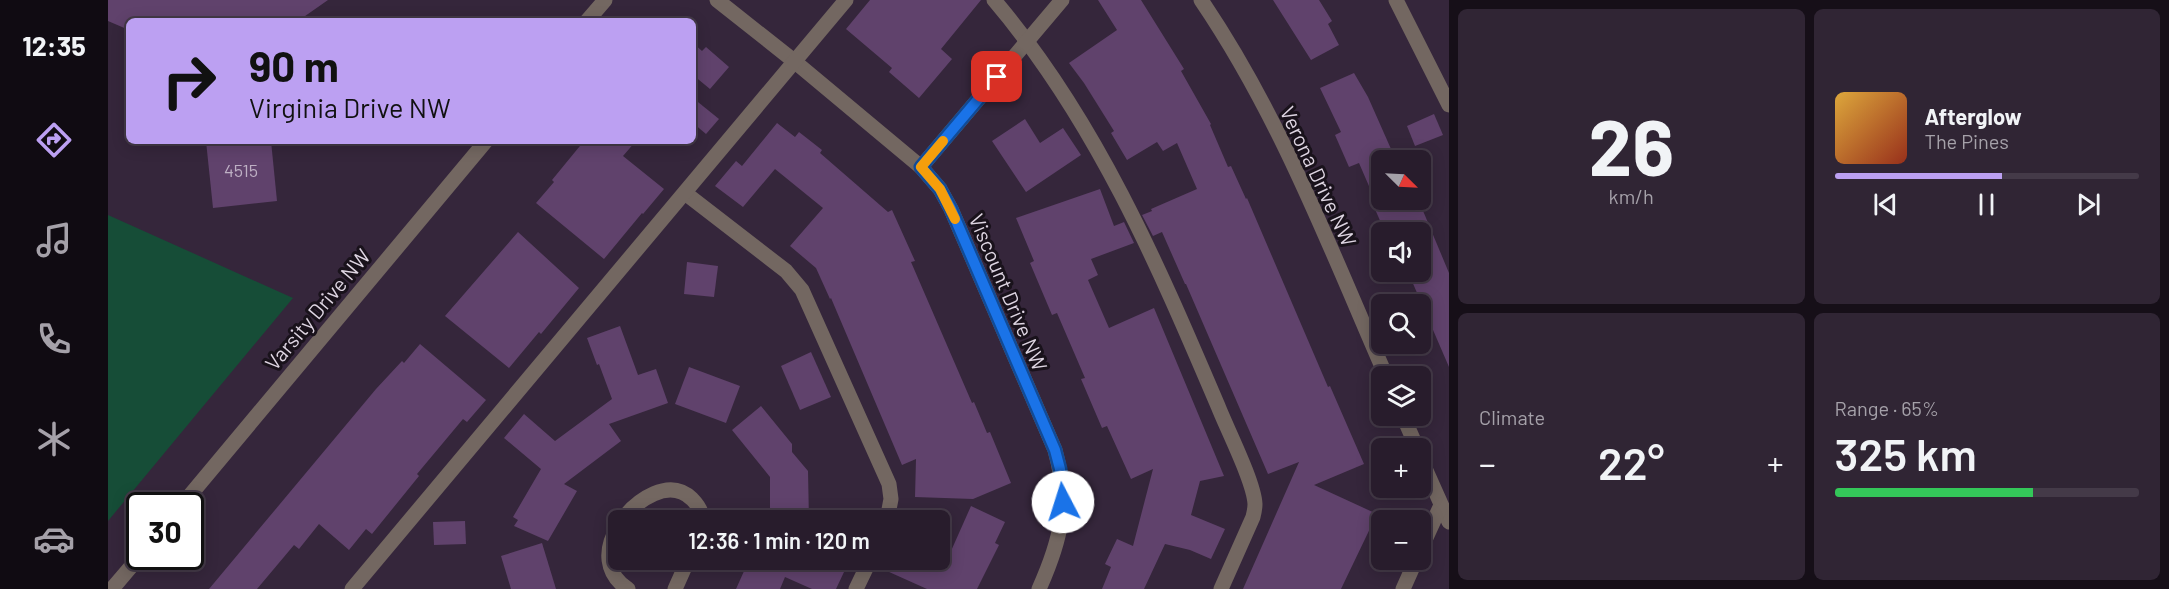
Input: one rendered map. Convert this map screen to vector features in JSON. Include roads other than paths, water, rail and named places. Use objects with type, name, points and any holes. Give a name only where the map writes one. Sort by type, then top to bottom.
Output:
[{"type":"street","points":[[590,18],[605,0]]},
{"type":"street","name":"Viscount Drive NW","points":[[717,0],[921,167],[940,189],[951,209],[1055,450],[1060,469],[1063,515],[1052,561],[1039,589]]},
{"type":"street","points":[[352,589],[846,0]]},
{"type":"street","points":[[994,0],[1028,41],[1061,88],[1100,152],[1131,211],[1250,484],[1255,505],[1253,518],[1221,589]]},
{"type":"street","points":[[921,167],[1062,0]]},
{"type":"street","name":"Verona Drive NW","points":[[1201,0],[1249,78],[1280,136],[1382,366]]},
{"type":"street","points":[[1396,0],[1449,105]]},
{"type":"street","name":"Varsity Drive NW","points":[[193,492],[483,144]]},
{"type":"street","points":[[685,193],[786,271],[802,290],[889,484],[891,499],[889,510]]},
{"type":"street","points":[[1431,482],[1449,522]]},
{"type":"street","points":[[632,510],[656,492],[667,490],[678,491],[689,496],[699,510]]},
{"type":"street","points":[[1431,527],[1441,505]]},
{"type":"street","points":[[112,589],[128,570]]},
{"type":"street","points":[[612,570],[614,577],[628,589]]},
{"type":"street","points":[[675,589],[684,570]]},
{"type":"street","points":[[856,589],[865,570]]},
{"type":"street","points":[[1403,589],[1412,570]]}]
